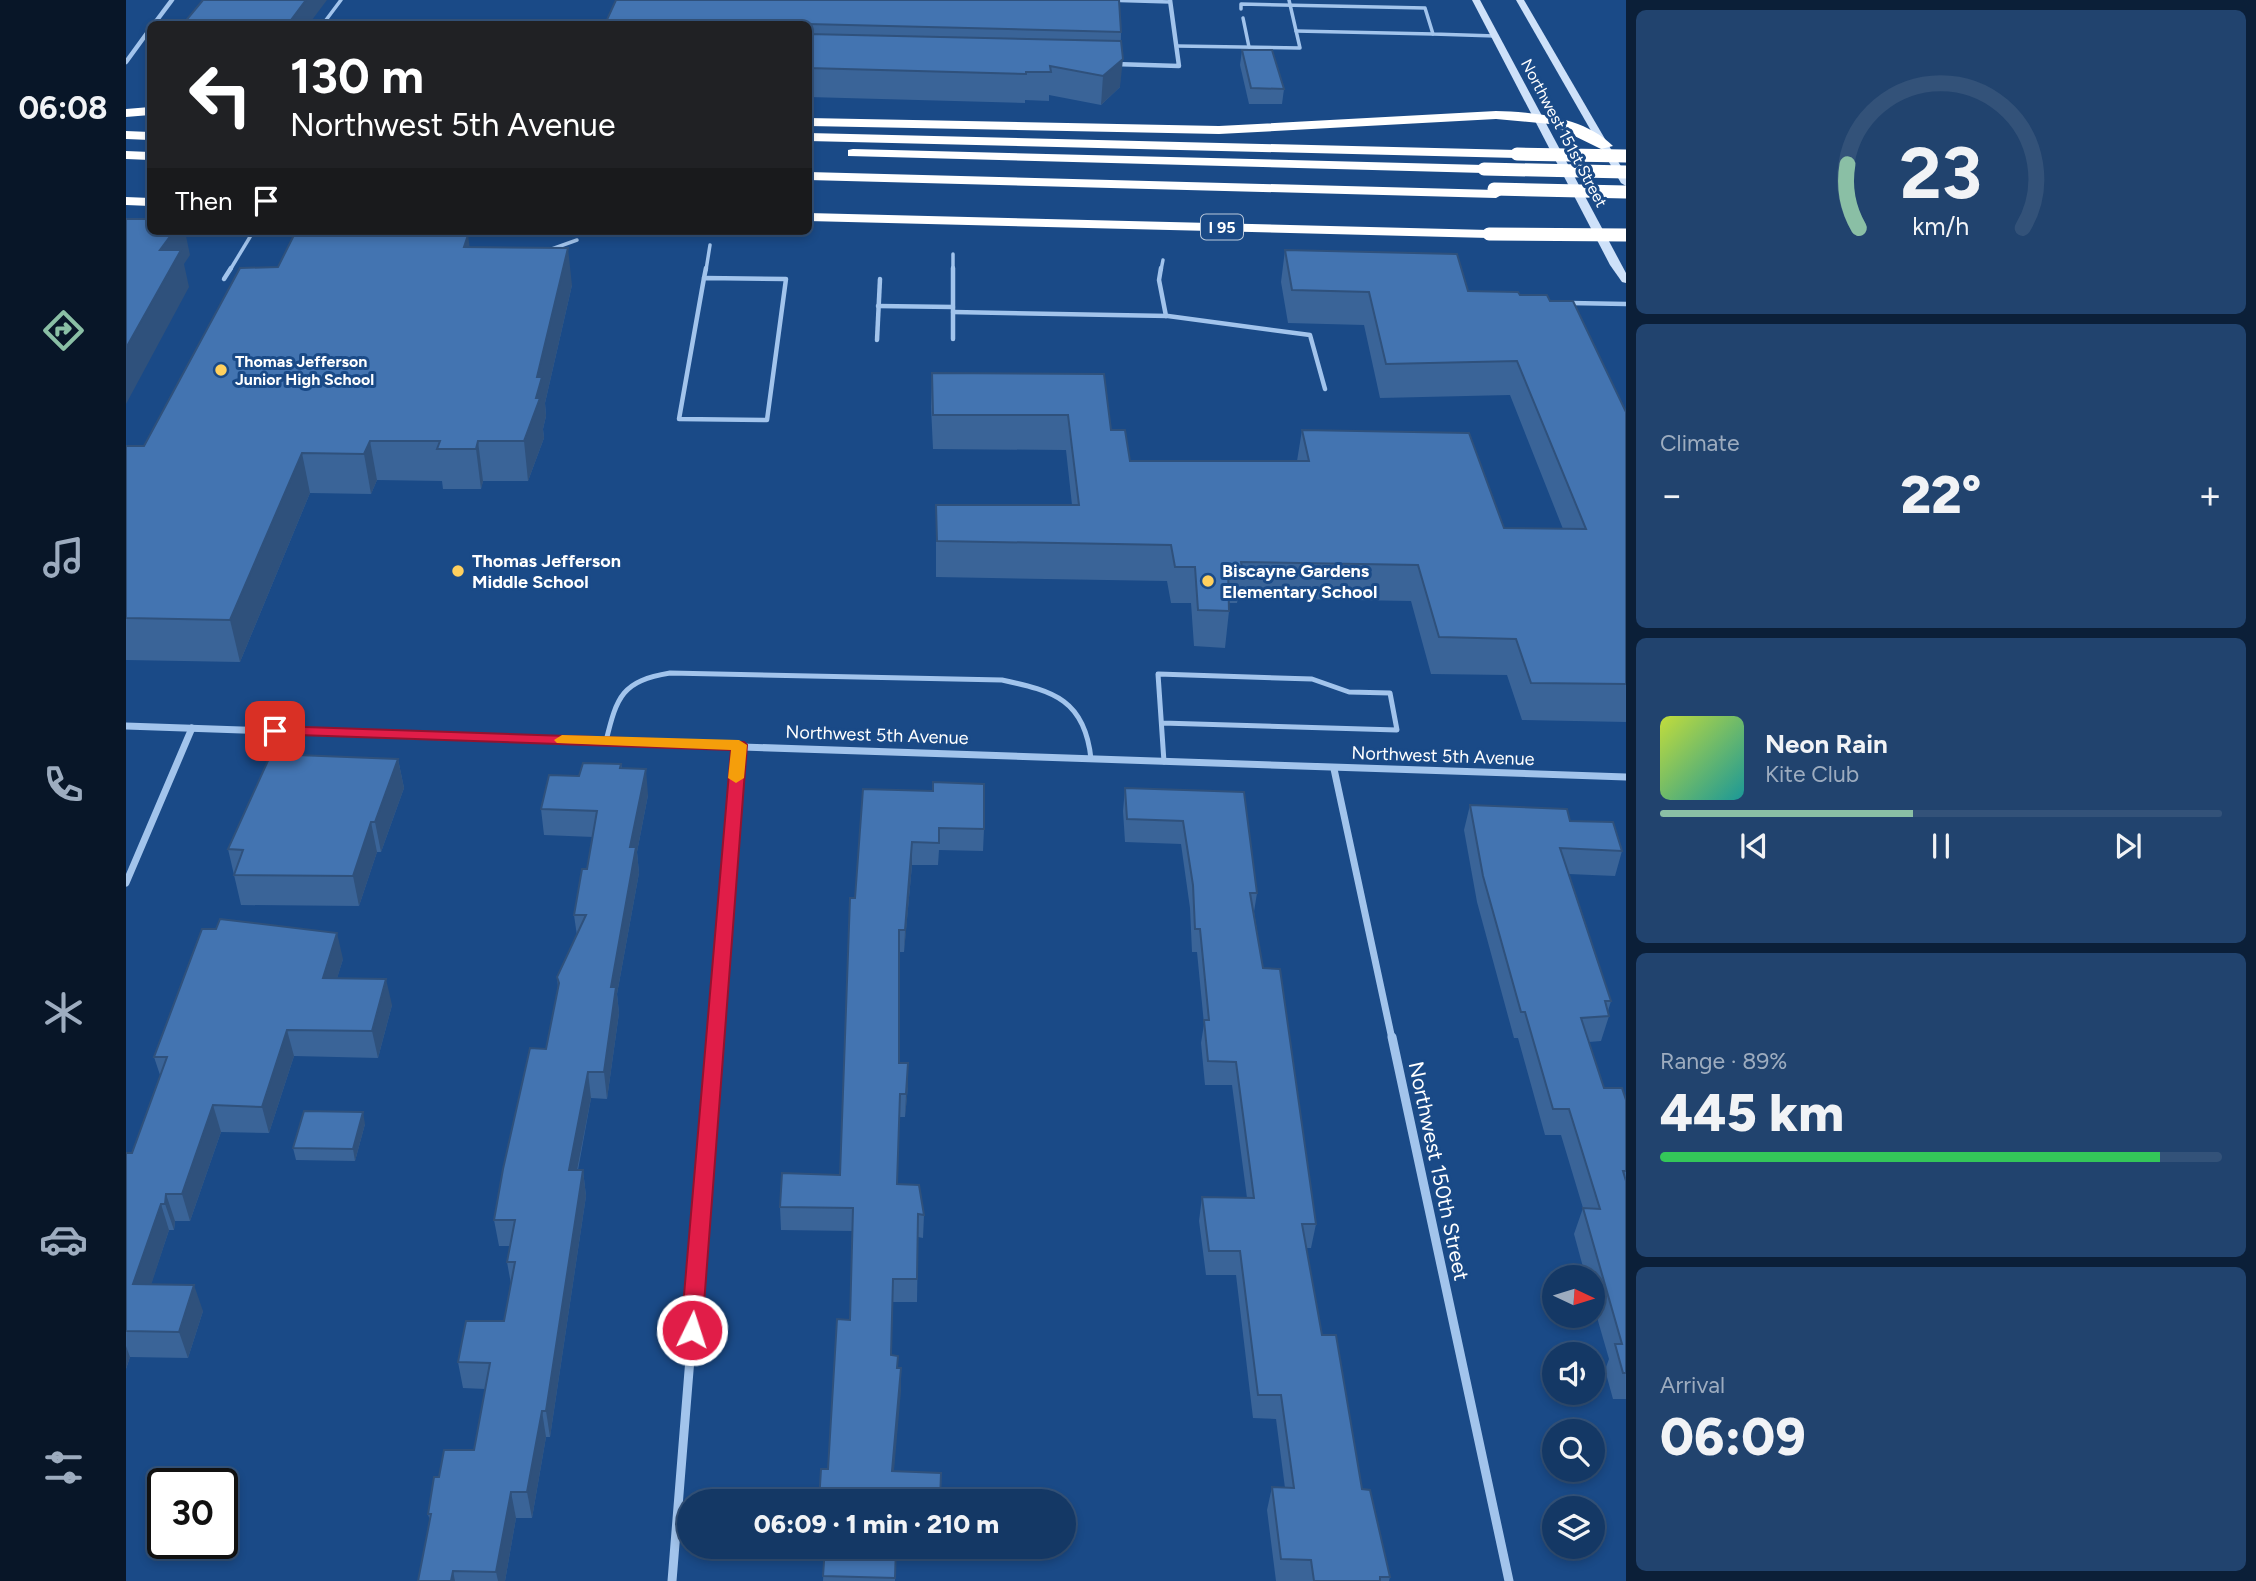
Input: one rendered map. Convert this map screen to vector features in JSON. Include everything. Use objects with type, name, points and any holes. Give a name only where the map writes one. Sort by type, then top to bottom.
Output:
[{"type":"highway","points":[[126,113],[147,111]]},
{"type":"highway","points":[[812,122],[1219,130],[1496,114],[1536,116],[1562,121],[1606,146]]},
{"type":"highway","points":[[126,120],[147,121]]},
{"type":"highway","points":[[126,135],[147,136]]},
{"type":"highway","points":[[812,137],[1626,156]]},
{"type":"highway","points":[[812,151],[1626,172]]},
{"type":"highway","points":[[126,155],[147,156]]},
{"type":"highway","points":[[812,174],[1626,195]]},
{"type":"highway","points":[[126,201],[147,202]]},
{"type":"highway","name":"I 95","points":[[812,217],[1626,235]]},
{"type":"street","points":[[156,21],[172,0]]},
{"type":"street","name":"Northwest 151st Street","points":[[1476,0],[1536,116],[1621,265],[1626,280]]},
{"type":"street","name":"Northwest 151st Street","points":[[1520,0],[1626,183]]},
{"type":"street","points":[[1111,64],[1179,66],[1170,1]]},
{"type":"street","points":[[126,62],[147,33]]},
{"type":"street","points":[[141,42],[147,42]]},
{"type":"street","name":"Northwest 5th Avenue","points":[[126,726],[1626,777]]},
{"type":"street","points":[[126,883],[192,728]]},
{"type":"street","points":[[671,1581],[739,745]]},
{"type":"street","name":"Northwest 150th Street","points":[[1334,769],[1509,1581]]},
{"type":"lane","points":[[325,21],[341,0]]},
{"type":"lane","points":[[1103,0],[1170,1]]},
{"type":"lane","points":[[1241,9],[1241,4],[1289,2],[1332,8],[1424,9],[1433,34]]},
{"type":"lane","points":[[1177,46],[1300,48],[1289,2]]},
{"type":"lane","points":[[1243,18],[1249,47]]},
{"type":"lane","points":[[1338,26],[1339,32]]},
{"type":"lane","points":[[1364,26],[1366,33]]},
{"type":"lane","points":[[1390,27],[1392,33]]},
{"type":"lane","points":[[1296,31],[1495,36]]},
{"type":"lane","points":[[225,279],[251,235]]},
{"type":"lane","points":[[543,252],[577,240]]},
{"type":"lane","points":[[704,278],[786,279],[767,420],[679,419],[704,278],[710,245]]},
{"type":"lane","points":[[953,254],[953,340]]},
{"type":"lane","points":[[1163,260],[1159,280],[1167,316]]},
{"type":"lane","points":[[877,340],[880,279]]},
{"type":"lane","points":[[1569,303],[1626,304]]},
{"type":"lane","points":[[878,306],[1167,316],[1223,322],[1278,335],[1311,335],[1325,389]]},
{"type":"lane","points":[[606,741],[618,696],[629,684],[649,676],[670,673],[1002,680],[1041,688],[1074,706],[1091,734],[1091,759]]},
{"type":"lane","points":[[1162,723],[1397,730],[1390,693],[1349,692],[1312,678],[1158,674],[1164,762]]},
{"type":"building","points":[[203,0],[306,0],[290,21],[186,21]]},
{"type":"building","points":[[616,0],[1119,0],[1121,32],[812,24],[812,21],[606,21]]},
{"type":"building","points":[[812,34],[1121,41],[1123,59],[1103,76],[1050,66],[1051,72],[1026,74],[812,68]]},
{"type":"building","points":[[1242,50],[1272,50],[1284,89],[1251,88]]},
{"type":"building","points":[[126,219],[147,219],[147,235],[171,235],[160,250],[181,250],[126,348]]},
{"type":"building","points":[[294,235],[468,235],[464,247],[568,248],[537,377],[542,377],[536,398],[540,398],[524,441],[478,441],[476,449],[437,449],[440,441],[370,441],[364,454],[302,453],[230,620],[126,618],[126,446],[144,446],[240,268],[278,267]]},
{"type":"building","points":[[1285,250],[1457,254],[1468,291],[1518,292],[1520,295],[1547,295],[1550,301],[1573,301],[1626,412],[1626,684],[1531,683],[1516,639],[1439,637],[1418,565],[1241,562],[1242,567],[1228,567],[1229,611],[1198,610],[1195,567],[1175,567],[1171,545],[937,541],[936,505],[1079,505],[1068,415],[933,415],[932,373],[1104,374],[1111,430],[1125,430],[1130,461],[1309,461],[1302,430],[1469,433],[1504,528],[1586,529],[1517,361],[1386,364],[1369,292],[1292,290]]},
{"type":"building","points":[[271,754],[398,759],[375,822],[371,822],[353,876],[234,875],[243,850],[228,849]]},
{"type":"building","points":[[583,763],[621,764],[620,768],[646,769],[630,847],[636,847],[611,987],[616,987],[604,1072],[588,1072],[569,1170],[583,1170],[546,1411],[542,1411],[527,1492],[511,1492],[496,1572],[453,1571],[451,1581],[418,1581],[431,1514],[428,1514],[434,1477],[439,1477],[444,1450],[474,1450],[490,1363],[458,1362],[466,1321],[504,1321],[515,1262],[507,1262],[515,1220],[494,1220],[503,1169],[530,1048],[546,1049],[559,983],[557,977],[586,915],[574,915],[582,869],[587,869],[597,811],[541,809],[549,775],[579,776]]},
{"type":"building","points":[[933,782],[984,784],[984,829],[939,828],[939,843],[912,842],[905,930],[899,930],[899,1063],[908,1063],[906,1094],[900,1094],[897,1184],[919,1185],[924,1215],[918,1214],[917,1279],[893,1279],[891,1355],[898,1356],[897,1368],[901,1368],[892,1471],[941,1473],[940,1489],[820,1489],[821,1469],[828,1469],[837,1319],[850,1320],[853,1208],[780,1207],[782,1173],[840,1175],[850,898],[855,898],[863,789],[933,791]]},
{"type":"building","points":[[1125,788],[1244,792],[1257,893],[1250,893],[1263,968],[1280,969],[1316,1224],[1302,1224],[1322,1335],[1336,1335],[1362,1489],[1370,1490],[1390,1577],[1380,1577],[1380,1581],[1314,1581],[1311,1560],[1281,1559],[1272,1487],[1294,1488],[1281,1395],[1258,1395],[1240,1251],[1209,1251],[1202,1197],[1254,1198],[1236,1062],[1208,1061],[1204,1020],[1209,1020],[1200,929],[1195,929],[1193,885],[1183,821],[1127,819]]},
{"type":"building","points":[[1470,805],[1567,809],[1570,821],[1613,822],[1622,851],[1560,848],[1611,1001],[1605,1001],[1609,1016],[1581,1018],[1604,1088],[1622,1088],[1626,1100],[1626,1171],[1623,1171],[1626,1181],[1626,1373],[1623,1373],[1615,1344],[1622,1344],[1605,1285],[1605,1265],[1599,1265],[1583,1208],[1600,1209],[1569,1109],[1553,1109],[1525,1012],[1521,1012],[1483,876]]},
{"type":"building","points":[[220,919],[337,933],[323,978],[386,979],[372,1031],[287,1030],[262,1107],[213,1105],[182,1194],[166,1194],[165,1204],[161,1204],[133,1284],[194,1285],[179,1332],[126,1331],[126,1153],[132,1153],[167,1057],[154,1057],[202,929],[216,929]]},
{"type":"building","points":[[304,1111],[363,1112],[353,1149],[293,1148]]},
{"type":"building","points":[[824,1559],[896,1559],[895,1578],[823,1576]]},
{"type":"slow traffic","points":[[562,740],[739,745],[736,778]]},
{"type":"place","name":"Thomas Jefferson Junior High School","points":[[221,370]]},
{"type":"place","name":"Thomas Jefferson Middle School","points":[[458,571]]},
{"type":"place","name":"Biscayne Gardens Elementary School","points":[[1208,581]]},
{"type":"route","points":[[275,731],[739,745],[692,1330]]}]
